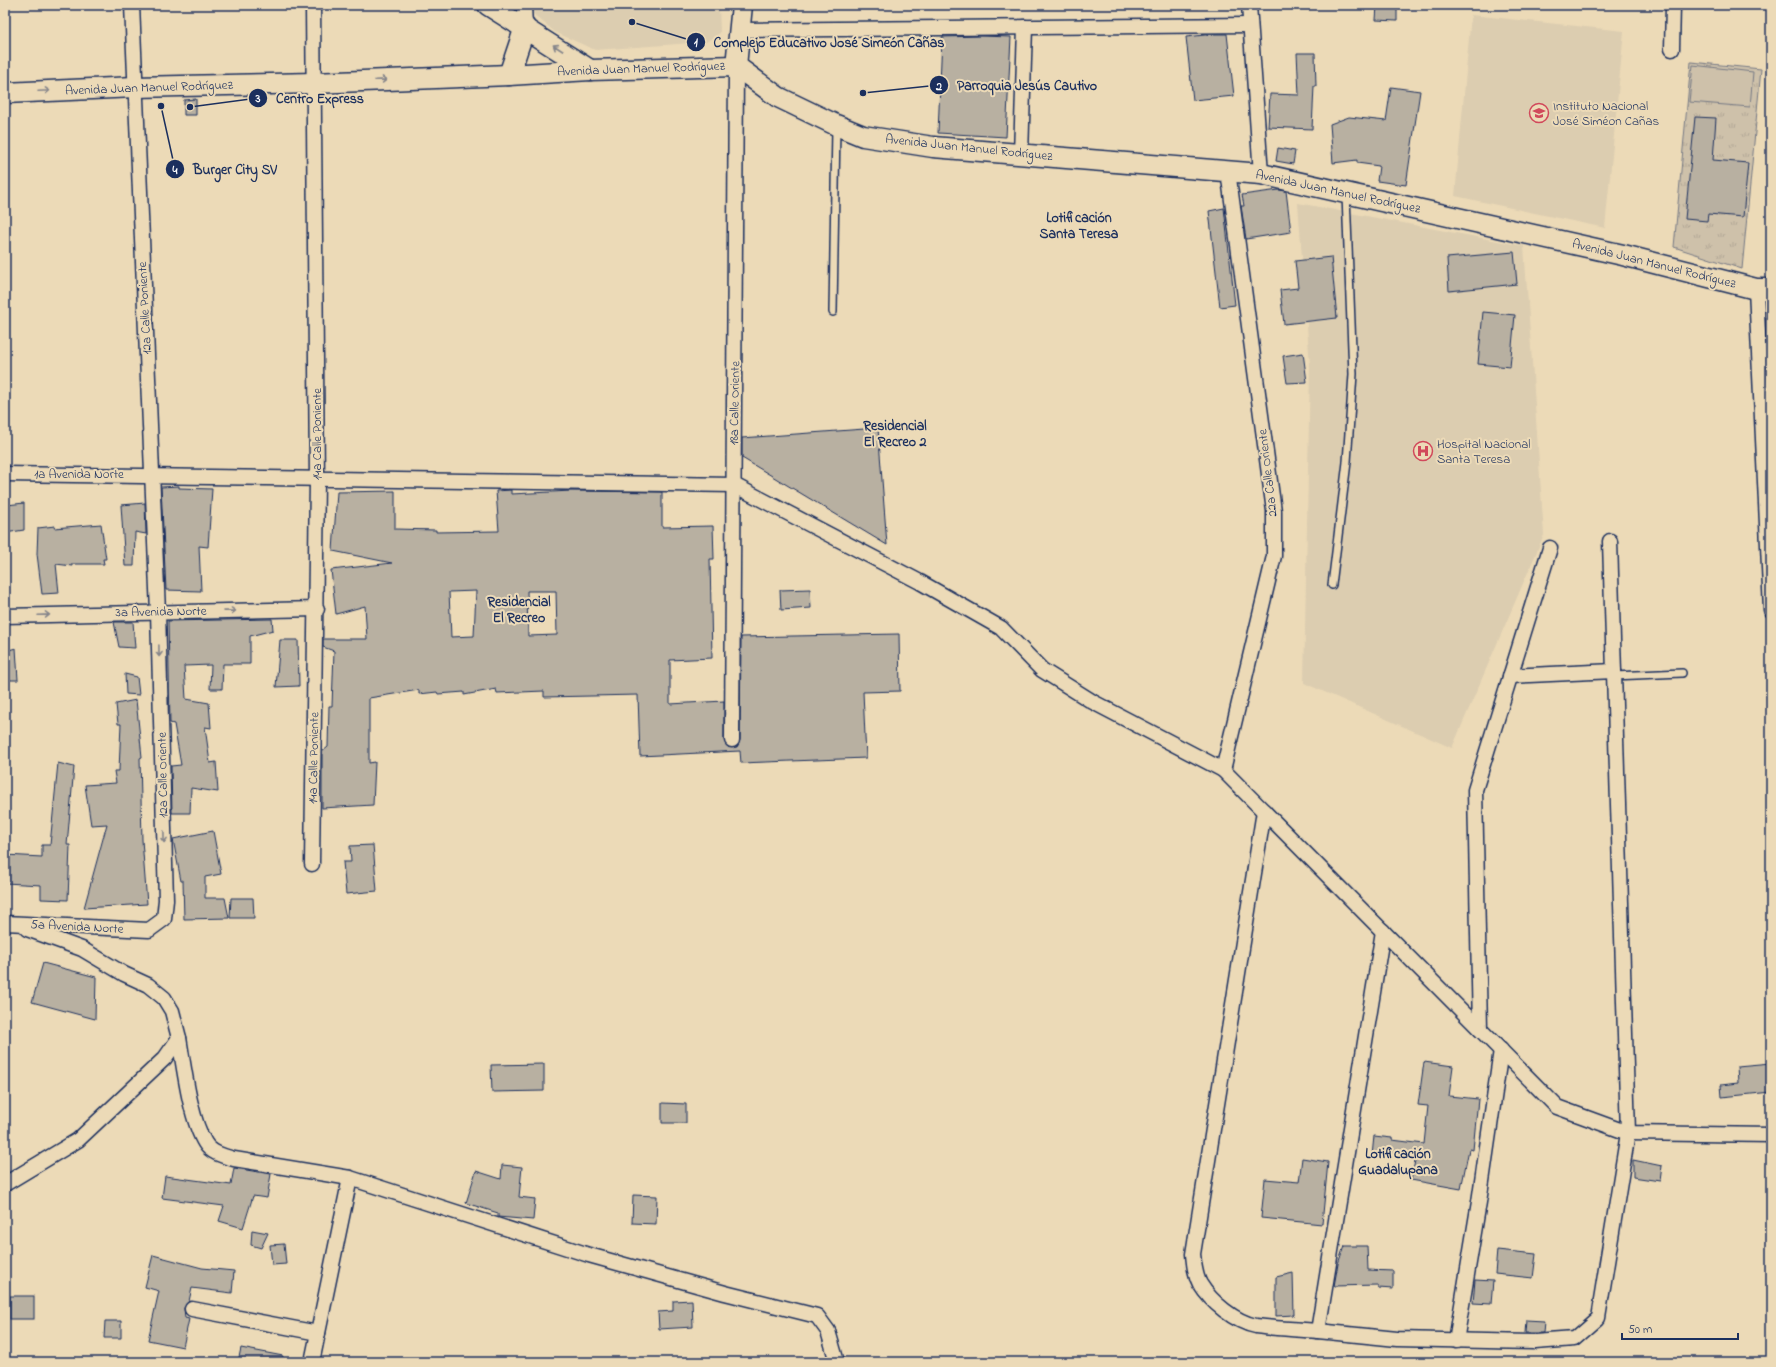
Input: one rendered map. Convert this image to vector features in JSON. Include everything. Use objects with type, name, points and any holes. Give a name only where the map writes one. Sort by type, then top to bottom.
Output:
[{"type":"street","name":"12a Calle Poniente","points":[[132,5],[158,612]]},
{"type":"street","name":"14a Calle Poniente","points":[[312,864],[317,609],[313,5]]},
{"type":"street","points":[[488,5],[590,70]]},
{"type":"street","points":[[509,75],[524,27],[524,5]]},
{"type":"street","points":[[736,66],[742,5]]},
{"type":"street","points":[[1249,5],[1261,174]]},
{"type":"street","points":[[1672,48],[1673,5]]},
{"type":"street","points":[[740,30],[1250,25]]},
{"type":"street","points":[[1021,155],[1025,27]]},
{"type":"street","name":"Avenida Juan Manuel Rodríguez","points":[[5,93],[135,87],[314,83],[590,70],[736,66],[778,97],[836,125],[871,137],[933,147],[1261,174],[1623,255],[1764,289]]},
{"type":"street","name":"18a Calle Oriente","points":[[732,740],[736,66]]},
{"type":"street","name":"22a Calle Oriente","points":[[1223,770],[1274,556],[1274,511],[1228,171]]},
{"type":"street","points":[[1764,289],[1771,610]]},
{"type":"street","name":"1a Avenida Norte","points":[[5,474],[153,475],[317,480],[734,485]]},
{"type":"street","points":[[734,485],[920,582],[1001,628],[1042,670],[1093,702],[1223,770],[1557,1107],[1628,1133],[1771,1135]]},
{"type":"street","points":[[1264,811],[1193,1254],[1195,1269],[1200,1283],[1208,1296],[1222,1308],[1255,1326],[1397,1339],[1535,1342],[1574,1339],[1598,1318],[1628,1133],[1610,541]]},
{"type":"street","points":[[1480,1029],[1475,790],[1550,548]]},
{"type":"street","name":"3a Avenida Norte","points":[[5,616],[317,609]]},
{"type":"street","name":"12a Calle Oriente","points":[[148,930],[164,919],[166,900],[158,612]]},
{"type":"street","points":[[1510,676],[1614,673]]},
{"type":"street","points":[[9,924],[82,949],[124,974],[148,985],[164,998],[172,1011],[179,1038],[193,1112],[205,1143],[216,1154],[234,1159],[350,1178],[589,1254],[725,1293],[817,1316],[828,1330],[837,1362]]},
{"type":"street","name":"5a Avenida Norte","points":[[9,924],[148,930]]},
{"type":"street","points":[[1318,1331],[1382,931]]},
{"type":"street","points":[[5,1184],[78,1140],[165,1058],[179,1038]]},
{"type":"street","points":[[1456,1341],[1479,1202],[1501,1050]]},
{"type":"street","points":[[312,1362],[350,1178]]},
{"type":"street","points":[[192,1309],[318,1333]]},
{"type":"lane","points":[[833,312],[836,125]]},
{"type":"lane","points":[[1332,585],[1348,462],[1353,374],[1346,193]]},
{"type":"lane","points":[[1614,673],[1682,673]]},
{"type":"shaded area","points":[[532,5],[719,5],[720,33],[706,42],[595,50],[555,32],[532,13]]},
{"type":"shaded area","name":"Instituto Nacional José Siméon Cañas","points":[[1471,15],[1624,31],[1605,228],[1455,196]]},
{"type":"shaded area","name":"Hospital Nacional Santa Teresa","points":[[1298,203],[1524,246],[1544,535],[1452,748],[1304,683],[1310,366]]},
{"type":"green space","points":[[1691,62],[1761,69],[1742,269],[1674,247]]},
{"type":"green space","points":[[1693,65],[1753,72],[1750,107],[1689,102]]},
{"type":"building","points":[[1377,5],[1397,5],[1397,21],[1376,20]]},
{"type":"building","points":[[1227,34],[1234,96],[1193,100],[1186,37]]},
{"type":"building","points":[[942,37],[1011,37],[1006,137],[938,133]]},
{"type":"building","points":[[1297,53],[1315,53],[1316,86],[1314,86],[1312,129],[1268,127],[1270,94],[1299,95]]},
{"type":"building","points":[[1391,87],[1420,91],[1406,185],[1377,181],[1379,166],[1357,163],[1357,160],[1333,163],[1330,124],[1349,117],[1386,121]]},
{"type":"building","points":[[196,99],[196,115],[184,115],[184,100]]},
{"type":"building","points":[[1695,117],[1716,118],[1713,160],[1748,163],[1743,217],[1708,214],[1707,221],[1685,219]]},
{"type":"building","points":[[1278,148],[1295,151],[1293,164],[1276,161]]},
{"type":"building","points":[[1279,190],[1286,191],[1291,232],[1246,239],[1241,206],[1244,206],[1242,195]]},
{"type":"building","points":[[1224,208],[1235,305],[1220,307],[1209,211]]},
{"type":"building","points":[[1514,252],[1517,284],[1449,291],[1447,258]]},
{"type":"building","points":[[1331,257],[1337,318],[1284,324],[1280,290],[1298,288],[1295,261]]},
{"type":"building","points":[[1483,312],[1515,315],[1510,367],[1478,364]]},
{"type":"building","points":[[1303,353],[1307,382],[1287,383],[1283,356]]},
{"type":"building","points":[[878,428],[887,545],[742,458],[742,438]]},
{"type":"building","points":[[179,486],[179,488],[212,489],[208,547],[199,546],[201,591],[166,590],[161,487]]},
{"type":"building","points":[[511,490],[511,494],[572,491],[662,492],[662,527],[713,526],[714,559],[710,559],[712,658],[670,660],[670,704],[724,701],[724,740],[728,747],[737,747],[740,740],[741,637],[899,634],[900,691],[863,692],[866,758],[741,763],[740,751],[640,756],[638,695],[544,697],[544,691],[497,693],[496,689],[464,695],[464,692],[419,694],[419,690],[369,698],[369,763],[375,762],[373,805],[322,808],[322,752],[328,747],[329,706],[332,706],[334,651],[323,647],[323,639],[367,639],[365,606],[336,614],[331,570],[392,563],[333,551],[337,492],[395,491],[395,529],[436,530],[436,532],[499,531],[496,491]],"holes":[[[476,591],[474,636],[451,637],[449,592]],[[527,591],[556,591],[557,635],[528,636]]]},
{"type":"building","points":[[24,503],[24,530],[5,533],[7,505]]},
{"type":"building","points":[[145,503],[146,534],[135,532],[134,566],[125,566],[121,505]]},
{"type":"building","points":[[101,524],[106,559],[103,559],[104,564],[72,564],[72,566],[56,564],[59,593],[42,594],[37,554],[38,528]]},
{"type":"building","points":[[810,589],[811,608],[781,610],[780,590]]},
{"type":"building","points":[[272,619],[273,630],[250,636],[250,664],[223,664],[222,689],[210,689],[211,665],[184,666],[186,699],[209,703],[211,728],[205,727],[210,763],[216,762],[218,792],[191,788],[190,813],[172,813],[171,766],[181,765],[174,724],[170,723],[168,621]]},
{"type":"building","points":[[114,622],[133,622],[135,648],[119,647]]},
{"type":"building","points":[[280,640],[298,640],[299,686],[276,687]]},
{"type":"building","points":[[16,648],[18,680],[5,680],[5,651]]},
{"type":"building","points":[[125,674],[137,677],[139,695],[126,694]]},
{"type":"building","points":[[136,700],[142,757],[140,758],[142,840],[147,904],[84,908],[107,824],[91,825],[85,785],[116,783],[114,771],[119,771],[121,724],[118,724],[116,704]]},
{"type":"building","points":[[58,763],[74,767],[67,845],[70,845],[68,900],[41,899],[41,885],[5,883],[5,855],[42,857],[42,845],[50,845]]},
{"type":"building","points":[[213,831],[221,874],[205,877],[205,898],[225,898],[229,918],[184,919],[183,881],[181,881],[173,839]]},
{"type":"building","points":[[373,845],[377,891],[346,894],[343,862],[351,862],[350,846]]},
{"type":"building","points":[[231,898],[253,898],[254,918],[230,918]]},
{"type":"building","points":[[43,963],[96,977],[95,1019],[32,1002]]},
{"type":"building","points":[[1424,1062],[1453,1066],[1449,1096],[1478,1099],[1473,1150],[1469,1149],[1461,1189],[1411,1180],[1416,1156],[1390,1153],[1390,1158],[1372,1156],[1374,1136],[1424,1144],[1428,1106],[1418,1105]]},
{"type":"building","points":[[1771,1063],[1771,1092],[1722,1097],[1721,1085],[1738,1083],[1737,1066]]},
{"type":"building","points":[[544,1064],[544,1091],[492,1092],[491,1065]]},
{"type":"building","points":[[662,1103],[686,1104],[686,1123],[662,1123]]},
{"type":"building","points":[[1302,1158],[1328,1162],[1322,1224],[1261,1218],[1265,1179],[1299,1182]]},
{"type":"building","points":[[1633,1160],[1662,1166],[1660,1181],[1633,1177]]},
{"type":"building","points":[[502,1165],[522,1167],[519,1197],[535,1199],[533,1220],[498,1217],[498,1213],[466,1203],[476,1171],[501,1179]]},
{"type":"building","points":[[234,1168],[271,1174],[267,1198],[253,1196],[243,1228],[219,1221],[224,1206],[162,1198],[165,1176],[231,1185]]},
{"type":"building","points":[[633,1195],[657,1196],[656,1224],[632,1223]]},
{"type":"building","points":[[252,1230],[268,1233],[261,1248],[251,1245]]},
{"type":"building","points":[[284,1244],[286,1264],[272,1265],[270,1245]]},
{"type":"building","points":[[1344,1246],[1367,1246],[1368,1270],[1393,1271],[1393,1289],[1378,1288],[1378,1285],[1334,1286],[1338,1264]]},
{"type":"building","points":[[1497,1250],[1536,1254],[1533,1278],[1495,1274]]},
{"type":"building","points":[[153,1255],[202,1268],[234,1271],[232,1293],[192,1288],[189,1301],[184,1308],[185,1318],[189,1319],[183,1347],[148,1340],[159,1291],[145,1287]]},
{"type":"building","points":[[1293,1273],[1294,1315],[1276,1316],[1276,1277]]},
{"type":"building","points":[[1475,1280],[1493,1281],[1491,1304],[1473,1303]]},
{"type":"building","points":[[10,1296],[34,1296],[34,1319],[10,1319]]},
{"type":"building","points":[[692,1300],[693,1327],[659,1329],[658,1312],[673,1311],[673,1301]]},
{"type":"building","points":[[1526,1320],[1544,1321],[1543,1333],[1525,1333]]},
{"type":"building","points":[[105,1321],[121,1321],[121,1338],[104,1338]]},
{"type":"building","points":[[241,1348],[283,1356],[282,1362],[238,1362]]},
{"type":"place","name":"Complejo Educativo José Simeón Cañas","points":[[632,22]]},
{"type":"place","name":"Parroquia Jesús Cautivo","points":[[863,93]]},
{"type":"place","name":"Burger City SV","points":[[161,106]]},
{"type":"place","name":"Centro Express","points":[[190,107]]},
{"type":"place","name":"Instituto Nacional José Siméon Cañas","points":[[1539,113]]},
{"type":"place","name":"Hospital Nacional Santa Teresa","points":[[1423,451]]},
{"type":"district","name":"Lotificación Santa Teresa","points":[[1079,226]]},
{"type":"district","name":"Residencial El Recreo 2","points":[[895,434]]},
{"type":"district","name":"Residencial El Recreo","points":[[519,610]]},
{"type":"district","name":"Lotificación Guadalupana","points":[[1398,1162]]}]
